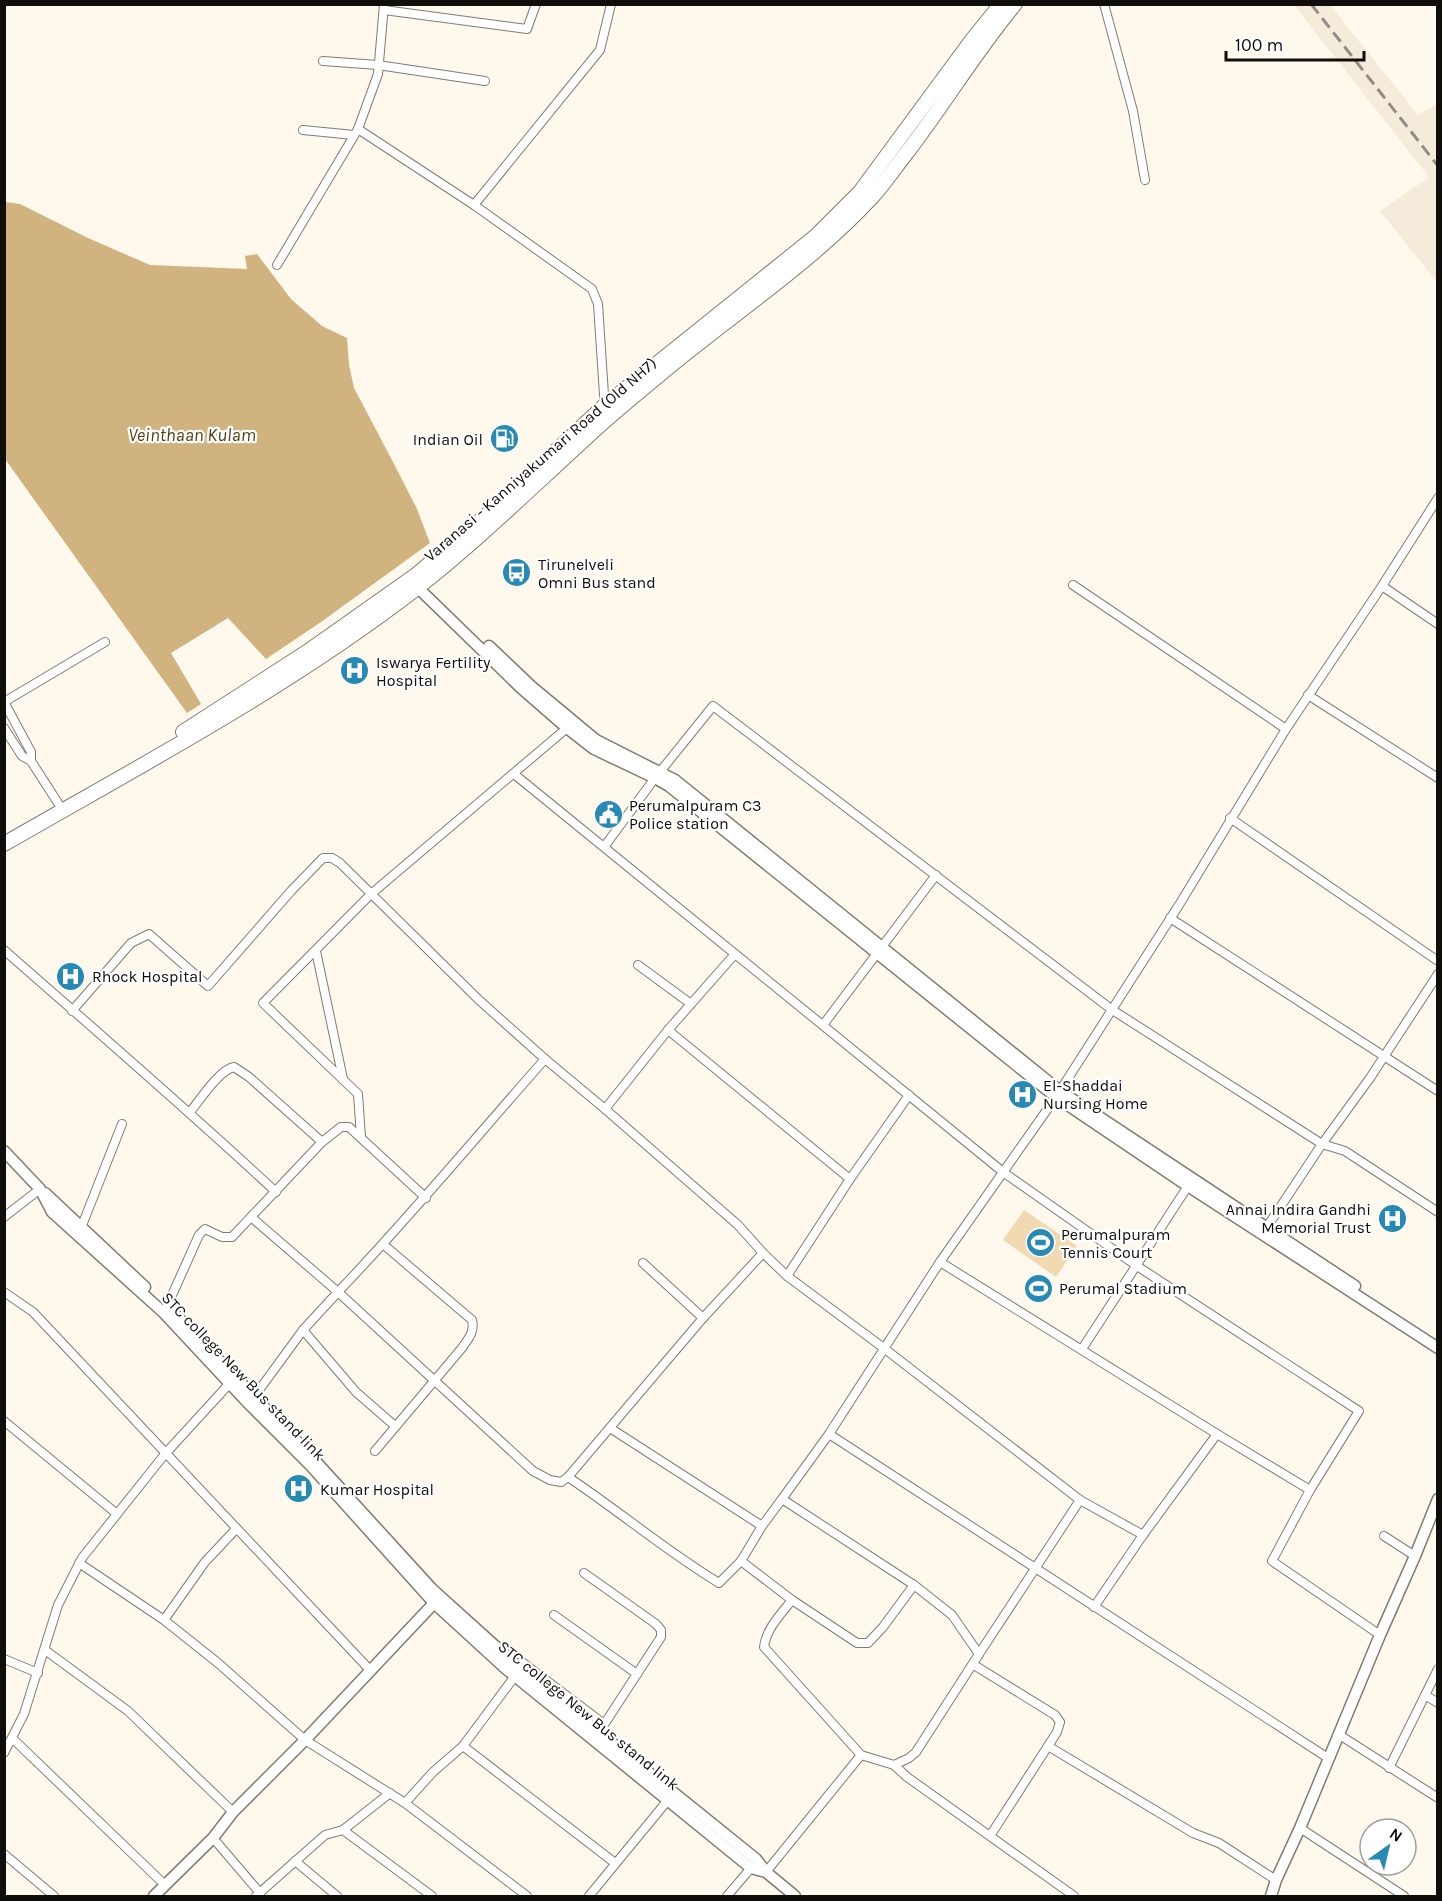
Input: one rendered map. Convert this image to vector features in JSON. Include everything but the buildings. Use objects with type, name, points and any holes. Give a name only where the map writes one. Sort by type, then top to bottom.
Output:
[{"type":"main road","name":"Varanasi - Kanniyakumari Road (Old NH7)","points":[[4,844],[257,699],[416,581],[496,507],[606,412],[816,236],[860,192],[1001,4]]},
{"type":"main road","name":"Varanasi - Kanniyakumari Road (Old NH7)","points":[[606,412],[747,307],[839,232],[876,194],[1015,4]]},
{"type":"main road","name":"Varanasi - Kanniyakumari Road (Old NH7)","points":[[4,834],[195,725],[416,581]]},
{"type":"street","points":[[277,265],[356,132],[378,74],[384,7],[527,29],[537,4]]},
{"type":"street","points":[[474,206],[600,50],[611,4]]},
{"type":"street","points":[[1104,4],[1133,111],[1144,180]]},
{"type":"street","points":[[323,61],[378,65],[485,81]]},
{"type":"street","points":[[303,130],[356,132],[474,206],[592,289],[598,304],[606,412]]},
{"type":"street","points":[[568,1477],[693,1567],[719,1583],[741,1561],[762,1526],[830,1434],[940,1262],[1058,1094],[1286,729],[1382,586],[1437,498]]},
{"type":"street","points":[[416,581],[521,688],[567,728],[608,757],[657,775]]},
{"type":"street","points":[[416,581],[531,687],[583,731],[657,775],[1058,1094],[1188,1186],[1437,1340]]},
{"type":"street","points":[[1073,585],[1286,729]]},
{"type":"street","points":[[1382,586],[1437,624]]},
{"type":"street","points":[[31,761],[32,752],[4,702],[105,642]]},
{"type":"street","points":[[1308,695],[1437,778]]},
{"type":"street","points":[[604,847],[657,775],[713,706],[1111,1010],[1322,1144],[1345,1151],[1437,1212]]},
{"type":"street","points":[[4,728],[22,756],[31,761],[58,803]]},
{"type":"street","points":[[360,1137],[358,1094],[263,1003],[371,894],[567,728]]},
{"type":"street","points":[[514,774],[1003,1172],[1137,1266],[1359,1411],[1310,1490],[1272,1560],[1380,1635]]},
{"type":"street","points":[[1230,818],[1437,961]]},
{"type":"street","points":[[72,1011],[131,943],[149,934],[208,986],[291,891],[323,858],[332,858],[340,863],[479,1000],[738,1225],[787,1276],[885,1348],[1080,1500],[1143,1535]]},
{"type":"street","points":[[823,1025],[936,875]]},
{"type":"street","points":[[1170,918],[1437,1091]]},
{"type":"street","points":[[4,950],[190,1112],[276,1192]]},
{"type":"street","points":[[316,951],[343,1079]]},
{"type":"street","points":[[605,1109],[668,1030],[735,954]]},
{"type":"street","points":[[638,965],[691,1004]]},
{"type":"street","points":[[1264,1231],[1437,975]]},
{"type":"street","points":[[668,1030],[850,1179]]},
{"type":"street","points":[[4,1217],[40,1189],[60,1205],[166,1310],[252,1401],[303,1330],[426,1198],[443,1175],[545,1059]]},
{"type":"street","points":[[190,1112],[220,1076],[228,1068],[234,1067],[249,1077],[322,1142]]},
{"type":"street","points":[[1058,1094],[1437,1348]]},
{"type":"street","points":[[787,1276],[850,1179],[909,1095]]},
{"type":"street","points":[[81,1228],[122,1124]]},
{"type":"street","points":[[166,1310],[199,1236],[206,1230],[222,1238],[232,1237],[322,1142],[340,1127],[345,1125],[360,1137],[426,1198]]},
{"type":"street","name":"STC college New Bus stand link","points":[[4,1151],[40,1189],[52,1212],[166,1310],[230,1383],[252,1401],[437,1600],[515,1676],[599,1732],[668,1800],[751,1868],[766,1872],[795,1896]]},
{"type":"street","points":[[1082,1349],[1188,1186]]},
{"type":"street","points":[[251,1217],[338,1292],[533,1471],[550,1480],[561,1482],[568,1477],[703,1318],[763,1253]]},
{"type":"street","points":[[375,1451],[435,1381],[471,1335],[474,1326],[472,1320],[384,1245]]},
{"type":"street","points":[[940,1262],[1310,1490]]},
{"type":"street","points":[[643,1263],[703,1318]]},
{"type":"street","points":[[4,1292],[33,1312],[370,1670]]},
{"type":"street","points":[[303,1330],[356,1392],[395,1426]]},
{"type":"street","points":[[4,1753],[24,1714],[58,1605],[80,1563],[165,1454],[230,1383]]},
{"type":"street","points":[[4,1421],[117,1515]]},
{"type":"street","points":[[610,1428],[762,1526]]},
{"type":"street","points":[[830,1434],[1328,1758]]},
{"type":"street","points":[[1094,1607],[1217,1434]]},
{"type":"street","points":[[783,1499],[914,1585],[952,1615],[979,1654]]},
{"type":"street","points":[[1271,1896],[1437,1499]]},
{"type":"street","points":[[894,1765],[916,1752],[1080,1500]]},
{"type":"street","points":[[164,1620],[205,1562],[236,1529]]},
{"type":"street","points":[[1384,1536],[1415,1556]]},
{"type":"street","points":[[741,1561],[792,1600],[856,1643],[868,1643],[883,1627],[914,1585]]},
{"type":"street","points":[[80,1563],[164,1620],[218,1663],[305,1740],[405,1803],[527,1896]]},
{"type":"street","points":[[584,1573],[662,1630],[637,1674],[599,1732]]},
{"type":"street","points":[[154,1896],[213,1838],[234,1812],[437,1600],[756,1859],[766,1872],[861,1755]]},
{"type":"street","points":[[792,1600],[774,1623],[764,1647],[861,1755],[894,1765],[907,1777],[1074,1896]]},
{"type":"street","points":[[554,1615],[637,1674]]},
{"type":"street","points":[[45,1650],[128,1711],[234,1812]]},
{"type":"street","points":[[4,1659],[38,1673]]},
{"type":"street","points":[[522,1662],[599,1732]]},
{"type":"street","points":[[974,1665],[1055,1715],[1060,1722],[1057,1732],[990,1836]]},
{"type":"street","points":[[1389,1768],[1437,1669]]},
{"type":"street","points":[[405,1803],[433,1772],[464,1746],[515,1676]]},
{"type":"street","points":[[1425,1695],[1437,1702]]},
{"type":"street","points":[[1338,1734],[1437,1798]]},
{"type":"street","points":[[13,1739],[165,1885]]},
{"type":"street","points":[[464,1746],[615,1863]]},
{"type":"street","points":[[1048,1746],[1193,1833],[1219,1843],[1276,1880]]},
{"type":"street","points":[[213,1838],[258,1894],[325,1835],[343,1830],[390,1793]]},
{"type":"street","points":[[589,1896],[668,1800]]},
{"type":"street","points":[[1300,1828],[1404,1896]]},
{"type":"street","points":[[343,1830],[432,1896]]},
{"type":"street","points":[[4,1854],[54,1896]]},
{"type":"street","points":[[295,1861],[337,1896]]},
{"type":"street","points":[[727,1896],[751,1868]]},
{"type":"shaded area","points":[[1294,5],[1330,5],[1418,115],[1437,104],[1437,282],[1380,211],[1429,177]]},
{"type":"shaded area","name":"Perumalpuram Tennis Court","points":[[1024,1210],[1077,1246],[1056,1277],[1003,1240]]},
{"type":"water","name":"Veinthaan Kulam","points":[[5,202],[20,204],[88,238],[150,265],[247,269],[245,256],[257,254],[291,299],[322,326],[347,338],[354,388],[417,509],[430,543],[266,659],[228,618],[171,653],[201,704],[187,713],[5,459]]},
{"type":"railway","points":[[1311,4],[1438,166]]},
{"type":"place","name":"Indian Oil","points":[[504,439]]},
{"type":"place","name":"Tirunelveli Omni Bus stand","points":[[517,573]]},
{"type":"place","name":"Iswarya Fertility Hospital","points":[[355,671]]},
{"type":"place","name":"Perumalpuram C3 Police station","points":[[608,814]]},
{"type":"place","name":"Rhock Hospital","points":[[71,976]]},
{"type":"place","name":"El-Shaddai Nursing Home","points":[[1022,1094]]},
{"type":"place","name":"Annai Indira Gandhi Memorial Trust","points":[[1392,1218]]},
{"type":"place","name":"Perumalpuram Tennis Court","points":[[1040,1243]]},
{"type":"place","name":"Perumal Stadium","points":[[1038,1288]]},
{"type":"place","name":"Kumar Hospital","points":[[299,1489]]}]
